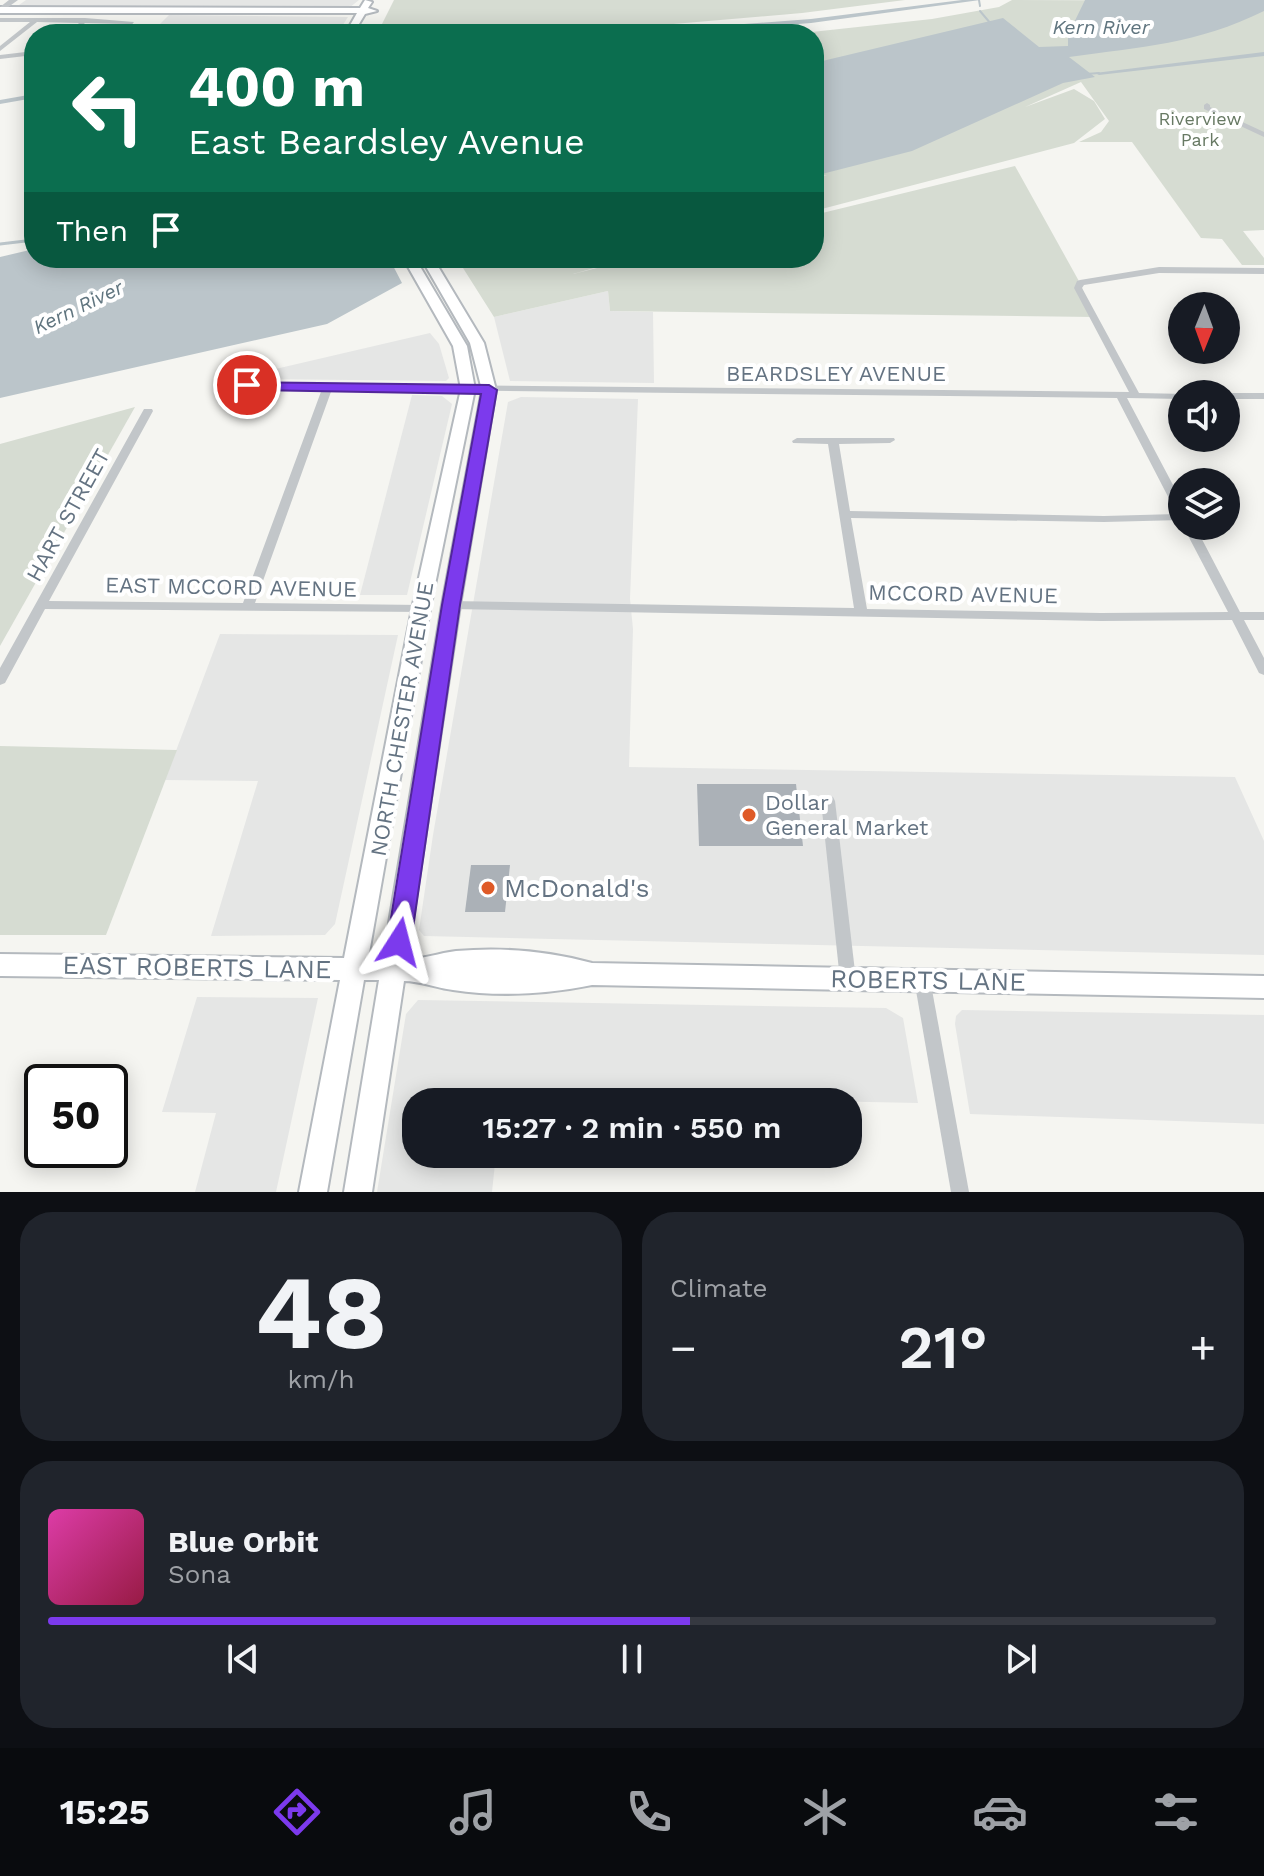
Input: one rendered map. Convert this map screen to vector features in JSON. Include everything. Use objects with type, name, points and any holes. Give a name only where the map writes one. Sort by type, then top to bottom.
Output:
[{"type":"main road","points":[[358,24],[369,0]]},
{"type":"main road","points":[[362,24],[380,0]]},
{"type":"main road","points":[[0,13],[373,11]]},
{"type":"main road","name":"NORTH CHESTER AVENUE","points":[[313,1192],[421,609],[468,389],[460,346],[415,268]]},
{"type":"main road","name":"NORTH CHESTER AVENUE","points":[[358,1192],[404,970],[446,639],[489,390],[477,343],[433,268]]},
{"type":"main road","points":[[430,564],[438,590],[451,605]]},
{"type":"main road","points":[[421,609],[434,612],[446,639]]},
{"type":"main road","name":"EAST ROBERTS LANE","points":[[0,965],[404,970]]},
{"type":"main road","name":"ROBERTS LANE","points":[[404,970],[450,980],[563,982],[592,974],[1264,987]]},
{"type":"street","points":[[0,13],[14,0]]},
{"type":"street","points":[[0,13],[36,20],[131,22],[129,24]]},
{"type":"street","points":[[31,24],[36,20]]},
{"type":"street","points":[[81,24],[85,20]]},
{"type":"street","points":[[0,49],[24,30]]},
{"type":"street","points":[[0,57],[24,54]]},
{"type":"street","points":[[1207,105],[1206,108],[1264,135]]},
{"type":"street","points":[[1136,396],[1078,288],[1080,283],[1159,270],[1264,271]]},
{"type":"street","name":"BEARDSLEY AVENUE","points":[[247,385],[1168,396]]},
{"type":"street","points":[[248,606],[328,386]]},
{"type":"street","points":[[1121,396],[1168,488]]},
{"type":"street","points":[[1240,396],[1264,396]]},
{"type":"street","name":"HART STREET","points":[[0,680],[148,411]]},
{"type":"street","points":[[833,440],[861,611]]},
{"type":"street","points":[[797,441],[890,440]]},
{"type":"street","points":[[844,514],[1104,519],[1168,516]]},
{"type":"street","points":[[1196,540],[1264,670]]},
{"type":"street","name":"EAST MCCORD AVENUE","points":[[41,605],[421,609]]},
{"type":"street","name":"MCCORD AVENUE","points":[[451,605],[1101,617],[1264,616]]},
{"type":"street","points":[[828,801],[848,980]]},
{"type":"street","points":[[922,979],[960,1192]]},
{"type":"shaded area","points":[[26,0],[359,0],[349,8],[19,5]]},
{"type":"shaded area","points":[[169,15],[348,17],[343,24],[160,24]]},
{"type":"shaded area","points":[[608,291],[610,311],[653,312],[654,383],[510,381],[494,317]]},
{"type":"shaded area","points":[[430,333],[439,344],[449,378],[446,381],[255,379],[254,374]]},
{"type":"shaded area","points":[[412,395],[442,396],[452,404],[407,595],[360,595]]},
{"type":"shaded area","points":[[521,397],[638,399],[630,599],[633,629],[629,767],[1235,777],[1264,841],[1264,955],[424,936],[419,930],[433,835],[508,402]]},
{"type":"shaded area","points":[[220,634],[398,635],[335,924],[325,935],[211,936],[258,781],[165,780]]},
{"type":"shaded area","points":[[197,997],[318,998],[276,1192],[195,1192],[216,1113],[162,1112]]},
{"type":"shaded area","points":[[418,1000],[886,1008],[903,1018],[918,1103],[862,1102],[862,1088],[402,1088],[402,1168],[495,1168],[492,1192],[377,1192],[406,1014]]},
{"type":"shaded area","points":[[962,1010],[1264,1015],[1264,1124],[970,1114],[955,1024],[956,1016]]},
{"type":"green space","points":[[394,0],[905,0],[673,24],[382,24]]},
{"type":"green space","name":"Riverview Park","points":[[1012,0],[1264,1],[1264,230],[1243,231],[1264,258],[1264,265],[1242,265],[1222,239],[1201,238],[1132,142],[1079,142],[1101,132],[1109,121],[1081,82],[1025,107],[1074,89],[1094,101],[1105,119],[1074,143],[824,208],[824,176],[827,175],[824,175],[824,31],[932,19],[999,7]]},
{"type":"green space","points":[[1015,166],[1080,283],[1094,317],[610,311],[608,291],[494,317],[463,268],[594,268],[573,274],[597,268],[824,268],[824,213]]},
{"type":"green space","points":[[135,407],[0,646],[0,444]]},
{"type":"green space","points":[[0,746],[177,750],[106,935],[0,935]]},
{"type":"water","name":"Kern River","points":[[1085,0],[1264,0],[1264,11],[1215,31],[1145,47],[1069,57],[1095,77],[1063,83],[912,151],[824,173],[824,61],[1003,18],[1039,47],[1068,46],[1068,35]]},
{"type":"water","name":"Kern River","points":[[24,251],[24,268],[394,268],[402,283],[327,324],[0,398],[0,257]]},
{"type":"building","name":"Dollar General Market","points":[[697,784],[796,784],[803,846],[699,846]]},
{"type":"building","name":"McDonald's","points":[[471,865],[510,865],[505,912],[465,912]]},
{"type":"waterway","points":[[771,24],[977,0]]},
{"type":"waterway","points":[[979,0],[980,6]]},
{"type":"waterway","points":[[980,11],[991,24]]},
{"type":"waterway","points":[[1099,73],[1264,54]]},
{"type":"waterway","points":[[1086,74],[1099,73]]},
{"type":"waterway","points":[[0,102],[24,98]]},
{"type":"waterway","points":[[0,244],[24,241]]},
{"type":"place","name":"Dollar General Market","points":[[749,815]]},
{"type":"place","name":"McDonald's","points":[[488,888]]},
{"type":"route","points":[[247,385],[489,390],[451,605],[399,942]]}]
